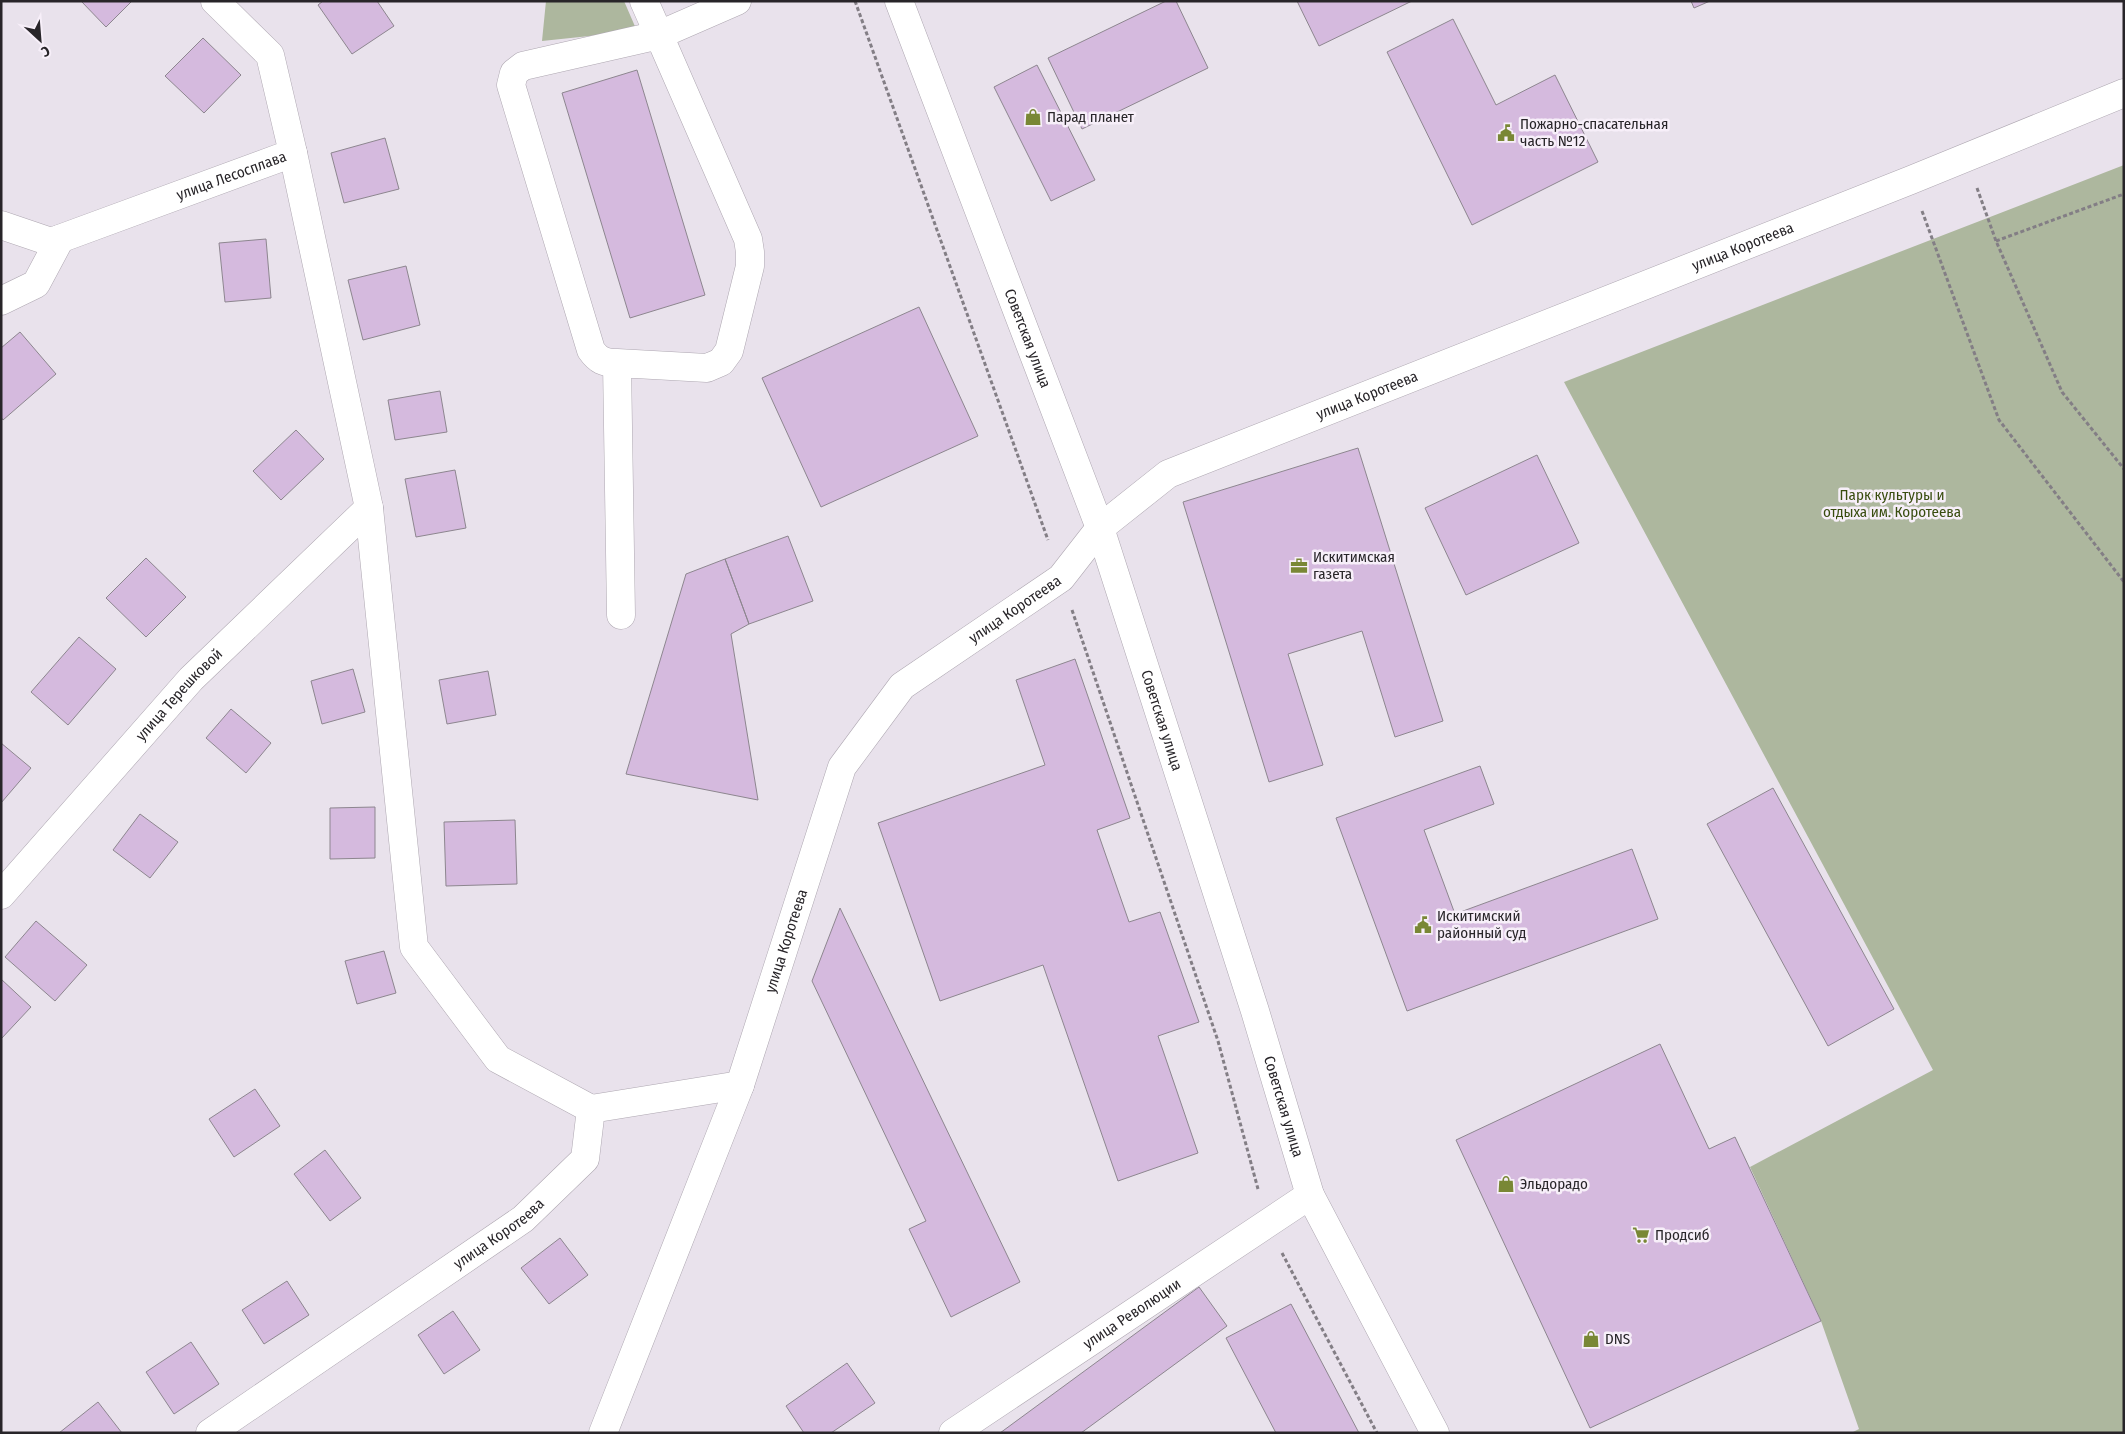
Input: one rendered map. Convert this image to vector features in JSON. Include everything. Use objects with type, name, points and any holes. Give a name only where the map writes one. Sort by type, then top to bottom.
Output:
[{"type":"street","name":"улица Лесосплава","points":[[1,225],[51,242],[293,153],[270,55],[216,1]]},
{"type":"street","points":[[644,1],[659,35],[748,239],[750,266],[728,351],[720,362],[708,368],[617,364],[598,360],[591,350],[511,85],[514,72],[522,66],[659,35],[737,1]]},
{"type":"street","name":"Советская улица","points":[[899,1],[1100,528],[1255,1011],[1310,1195],[1435,1433]]},
{"type":"street","name":"улица Коротеева","points":[[604,1433],[740,1085],[842,767],[902,686],[1061,578],[1100,528],[1168,474],[1911,180],[2124,92]]},
{"type":"street","points":[[293,153],[369,508],[414,947],[498,1059],[591,1109],[740,1085]]},
{"type":"street","points":[[1,301],[36,284],[60,239]]},
{"type":"street","points":[[617,364],[621,615]]},
{"type":"street","name":"улица Терешковой","points":[[1,895],[191,679],[369,508]]},
{"type":"street","name":"улица Коротеева","points":[[210,1433],[523,1219],[585,1159],[591,1109]]},
{"type":"street","name":"улица Революции","points":[[953,1433],[1310,1195]]},
{"type":"path","points":[[856,1],[1061,578],[1218,1040],[1267,1224],[1377,1433]]},
{"type":"path","points":[[1966,156],[1996,241],[2062,392],[2124,469]]},
{"type":"path","points":[[1911,180],[1999,420],[2124,582]]},
{"type":"path","points":[[1996,241],[2124,194]]},
{"type":"green space","points":[[546,1],[624,1],[637,31],[542,41]]},
{"type":"green space","name":"Парк культуры и отдыха им. Коротеева","points":[[2124,165],[2124,1433],[1851,1433],[1859,1429],[1821,1321],[1750,1167],[1933,1070],[1564,382]]},
{"type":"building","points":[[81,1],[132,1],[106,27]]},
{"type":"building","points":[[323,1],[377,1],[394,26],[352,54],[318,5]]},
{"type":"building","points":[[1166,1],[1176,1],[1208,68],[1082,129],[1048,58]]},
{"type":"building","points":[[1297,1],[1412,1],[1319,46]]},
{"type":"building","points":[[1691,1],[1710,1],[1694,8]]},
{"type":"building","name":"Пожарно-спасательная часть №12","points":[[1453,19],[1496,105],[1555,75],[1598,162],[1472,225],[1387,52]]},
{"type":"building","points":[[203,38],[241,75],[204,113],[165,76]]},
{"type":"building","points":[[1037,65],[1095,180],[1051,201],[994,87]]},
{"type":"building","points":[[637,70],[705,295],[630,318],[562,93]]},
{"type":"building","points":[[385,138],[399,189],[344,203],[331,153]]},
{"type":"building","points":[[266,239],[271,298],[225,302],[219,243]]},
{"type":"building","points":[[406,266],[420,325],[363,340],[348,280]]},
{"type":"building","points":[[919,307],[978,436],[821,507],[762,378]]},
{"type":"building","points":[[20,332],[56,374],[3,420],[1,417],[1,348]]},
{"type":"building","points":[[440,391],[447,432],[395,440],[388,400]]},
{"type":"building","points":[[296,430],[324,459],[281,500],[253,471]]},
{"type":"building","name":"Искитимская газета","points":[[1358,448],[1443,721],[1395,737],[1362,631],[1288,654],[1323,765],[1269,782],[1183,502]]},
{"type":"building","points":[[1537,455],[1579,543],[1466,595],[1425,508]]},
{"type":"building","points":[[455,470],[466,528],[416,537],[405,479]]},
{"type":"building","points":[[788,536],[813,601],[749,624],[725,559]]},
{"type":"building","points":[[146,558],[186,597],[146,637],[106,598]]},
{"type":"building","points":[[725,559],[749,624],[731,634],[758,800],[626,774],[686,574]]},
{"type":"building","points":[[79,637],[116,669],[68,725],[31,692]]},
{"type":"building","points":[[1075,659],[1130,818],[1097,830],[1129,922],[1160,912],[1199,1022],[1158,1036],[1198,1153],[1118,1181],[1043,965],[940,1001],[878,823],[1045,765],[1016,680]]},
{"type":"building","points":[[353,669],[365,712],[322,724],[311,681]]},
{"type":"building","points":[[488,671],[496,715],[447,724],[439,680]]},
{"type":"building","points":[[231,709],[271,743],[246,773],[206,738]]},
{"type":"building","points":[[1,743],[31,768],[1,803]]},
{"type":"building","points":[[1480,766],[1494,804],[1424,830],[1455,914],[1632,849],[1658,919],[1407,1011],[1336,818]]},
{"type":"building","points":[[1773,788],[1894,1009],[1828,1046],[1707,824]]},
{"type":"building","points":[[375,807],[375,858],[330,859],[330,808]]},
{"type":"building","points":[[140,814],[178,842],[150,878],[113,850]]},
{"type":"building","points":[[515,820],[517,884],[446,886],[444,822]]},
{"type":"building","points":[[840,908],[1020,1282],[951,1317],[909,1229],[926,1221],[812,981]]},
{"type":"building","points":[[36,921],[87,965],[55,1001],[5,957]]},
{"type":"building","points":[[384,951],[396,993],[357,1004],[345,961]]},
{"type":"building","points":[[1,979],[31,1007],[1,1039]]},
{"type":"building","name":"Продсиб","points":[[1660,1044],[1709,1149],[1735,1137],[1821,1321],[1590,1428],[1456,1140]]},
{"type":"building","points":[[255,1089],[280,1126],[234,1157],[209,1119]]},
{"type":"building","points":[[325,1150],[361,1198],[330,1221],[294,1174]]},
{"type":"building","points":[[560,1238],[588,1275],[549,1304],[521,1268]]},
{"type":"building","points":[[287,1281],[309,1315],[264,1344],[242,1310]]},
{"type":"building","points":[[1199,1287],[1227,1326],[1081,1433],[1000,1433]]},
{"type":"building","points":[[1291,1304],[1359,1433],[1276,1433],[1226,1338]]},
{"type":"building","points":[[453,1311],[480,1350],[444,1374],[418,1335]]},
{"type":"building","points":[[191,1342],[219,1384],[174,1414],[146,1372]]},
{"type":"building","points":[[847,1363],[875,1403],[831,1433],[804,1433],[786,1406]]},
{"type":"building","points":[[98,1402],[122,1433],[59,1433]]},
{"type":"place","name":"Парад планет","points":[[1033,117]]},
{"type":"place","name":"Пожарно-спасательная часть №12","points":[[1506,133]]},
{"type":"place","name":"Искитимская газета","points":[[1299,566]]},
{"type":"place","name":"Искитимский районный суд","points":[[1423,925]]},
{"type":"place","name":"Эльдорадо","points":[[1506,1184]]},
{"type":"place","name":"Продсиб","points":[[1641,1235]]},
{"type":"place","name":"DNS","points":[[1591,1339]]}]
